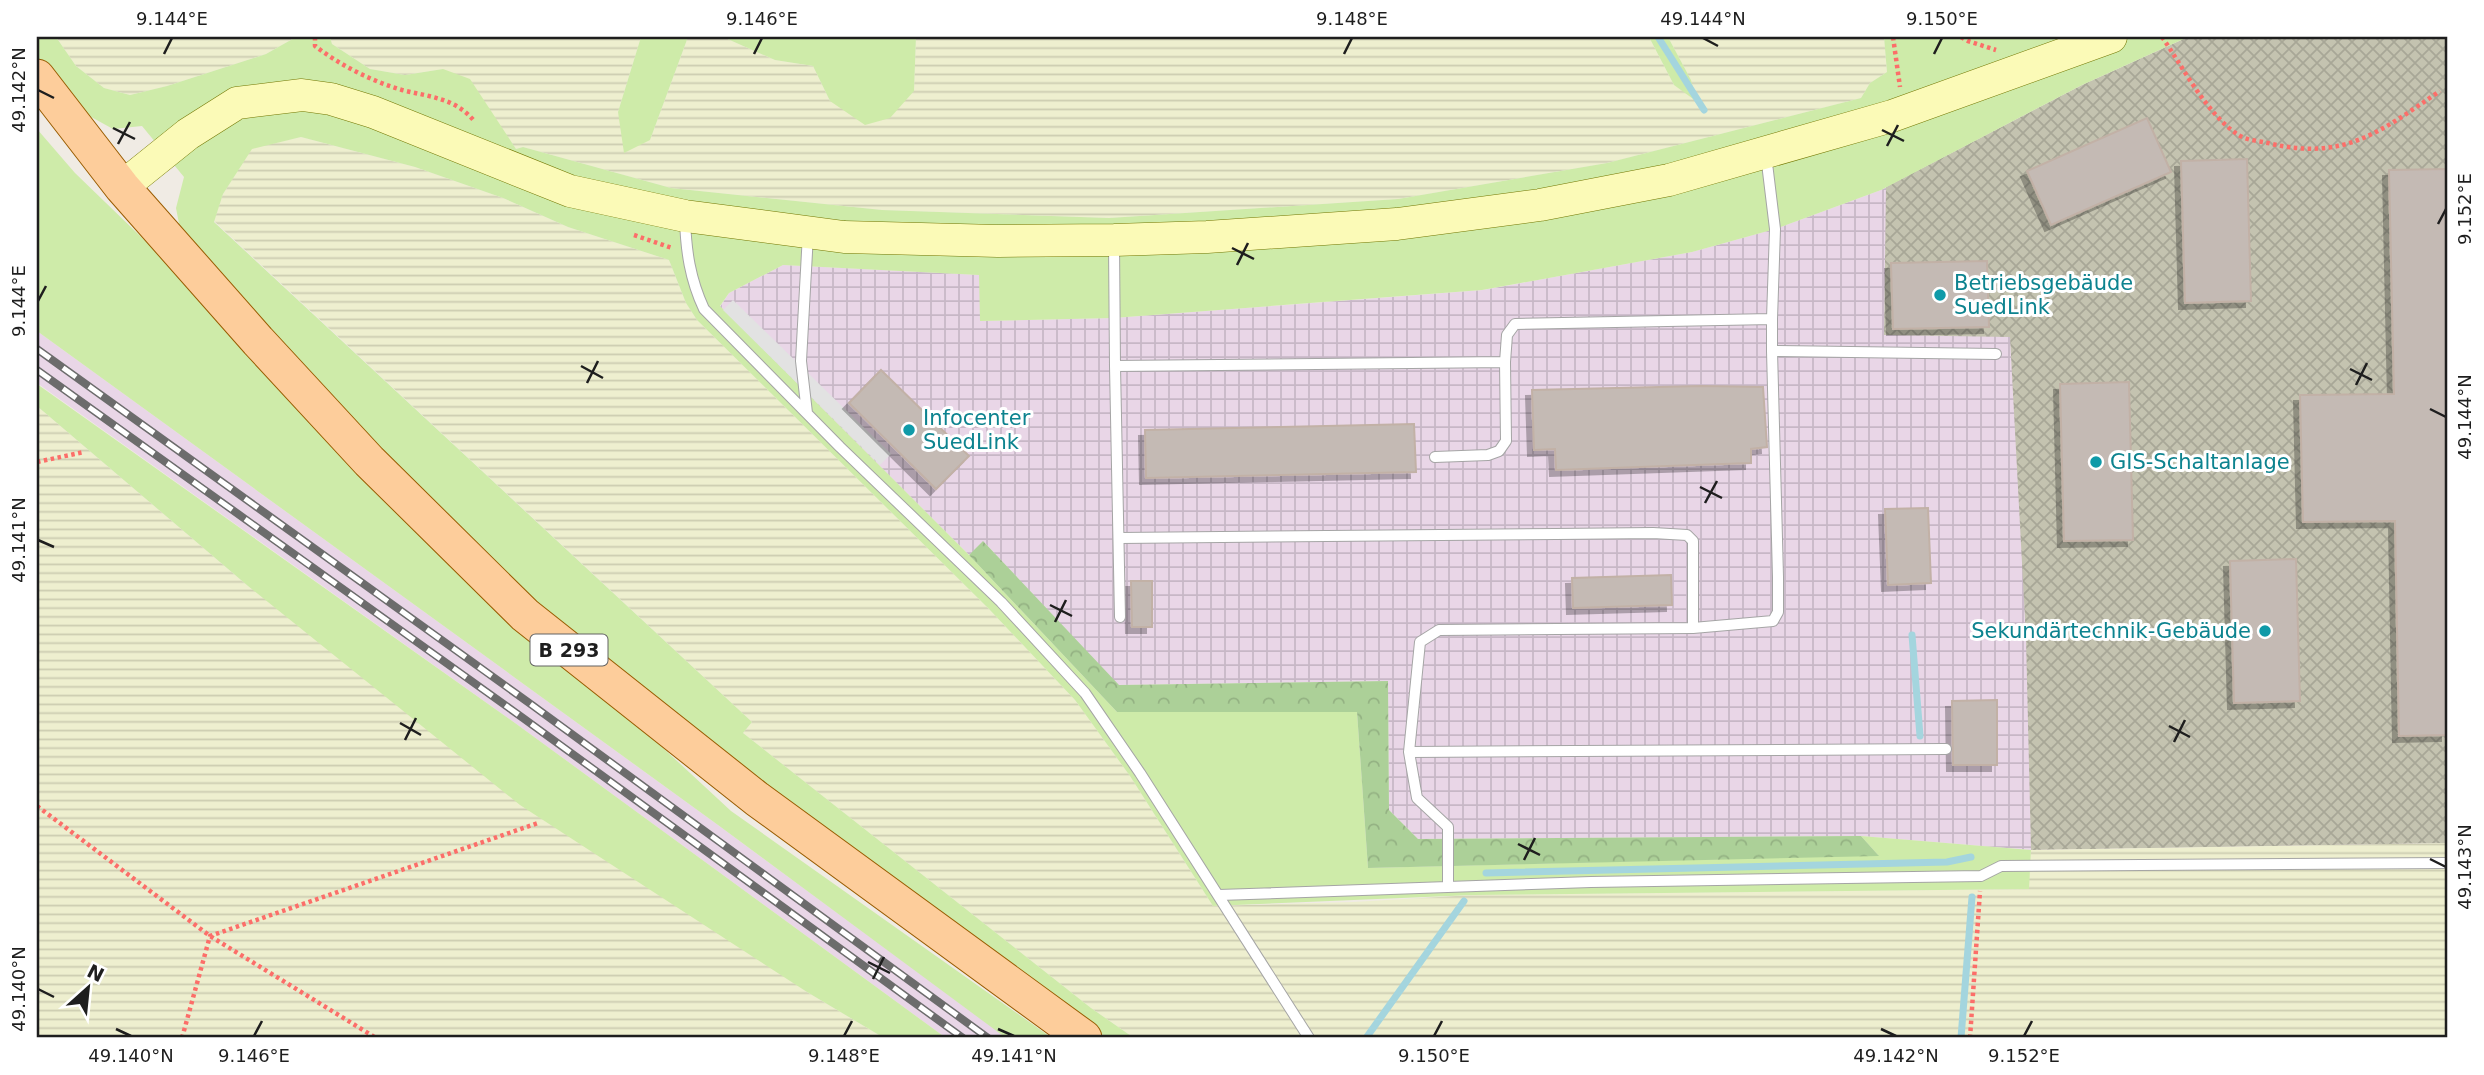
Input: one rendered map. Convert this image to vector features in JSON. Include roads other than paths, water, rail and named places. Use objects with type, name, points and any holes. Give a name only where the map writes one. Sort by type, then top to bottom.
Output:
[{"type":"main road","points":[[122,187],[188,134],[237,103],[302,95],[331,99],[373,112],[570,191],[685,216],[844,237],[1114,240],[1207,237],[1398,224],[1540,205],[1670,180],[1903,112],[2111,37]]},
{"type":"main road","name":"B 293","points":[[37,77],[122,187],[257,341],[369,461],[525,615],[757,799],[1084,1038]]},
{"type":"lane","points":[[1448,887],[1448,827],[1417,798],[1409,752],[1420,642],[1439,630],[1693,628],[1773,621],[1778,612],[1772,351],[1775,229],[1765,153]]},
{"type":"lane","points":[[685,216],[686,252],[694,287],[704,309],[1001,602],[1085,693],[1140,773],[1309,1038]]},
{"type":"lane","points":[[807,413],[801,361],[808,232]]},
{"type":"lane","points":[[1114,240],[1121,617]]},
{"type":"lane","points":[[1435,457],[1488,455],[1499,451],[1506,442],[1507,335],[1515,324],[1772,320]]},
{"type":"lane","points":[[1772,351],[1996,354]]},
{"type":"lane","points":[[1115,366],[1505,362]]},
{"type":"lane","points":[[1120,538],[1570,533],[1687,536],[1693,541],[1693,628]]},
{"type":"lane","points":[[1409,752],[1946,748]]},
{"type":"lane","points":[[1219,895],[1591,882],[1981,876],[2001,866],[2447,863]]},
{"type":"waterway","points":[[1658,37],[1704,110]]},
{"type":"waterway","points":[[1912,635],[1920,736]]},
{"type":"waterway","points":[[1486,873],[1947,862],[1971,857]]},
{"type":"waterway","points":[[1961,1038],[1972,897]]},
{"type":"waterway","points":[[1366,1038],[1464,901]]},
{"type":"railway","points":[[37,349],[532,705],[988,1038]]},
{"type":"railway","points":[[37,370],[523,718],[963,1038]]},
{"type":"place","name":"Betriebsgebäude SuedLink","points":[[1940,295]]},
{"type":"place","name":"Infocenter SuedLink","points":[[909,430]]},
{"type":"place","name":"GIS-Schaltanlage","points":[[2096,462]]},
{"type":"place","name":"Sekundärtechnik-Gebäude","points":[[2265,631]]}]
